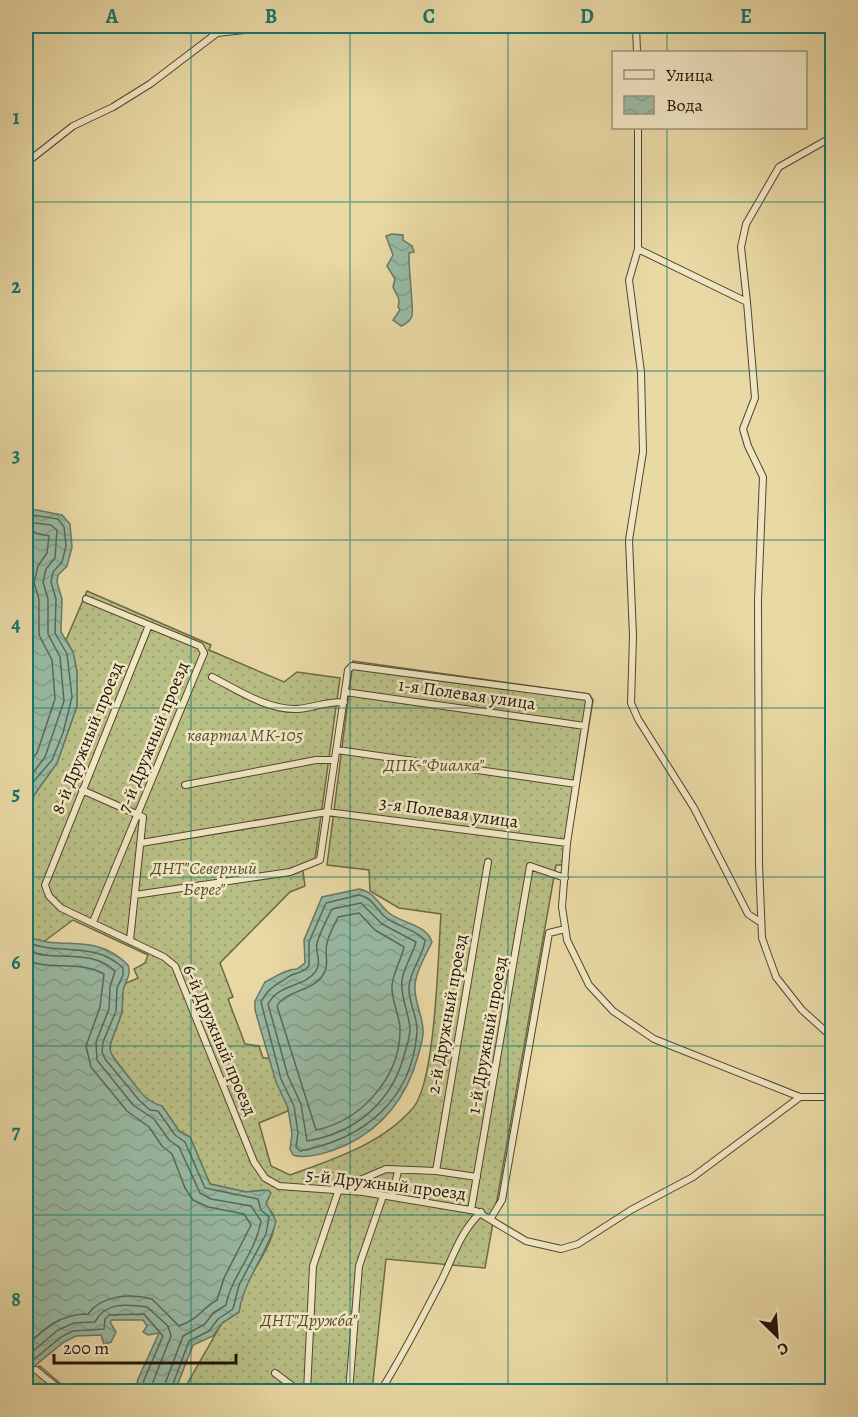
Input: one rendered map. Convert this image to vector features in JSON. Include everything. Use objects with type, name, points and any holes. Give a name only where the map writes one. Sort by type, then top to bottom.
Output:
[{"type":"street","points":[[26,163],[73,126],[113,107],[164,75],[217,33],[280,26]]},
{"type":"street","points":[[636,26],[637,51]]},
{"type":"street","points":[[638,129],[638,249],[629,280],[641,372],[643,452],[629,540],[633,636],[632,703],[638,719],[694,808],[748,914],[760,922]]},
{"type":"street","points":[[832,136],[795,155],[779,167],[746,224],[741,247],[755,398],[743,429],[748,446],[763,477],[758,600],[760,922],[765,950],[776,977],[802,1010],[832,1037]]},
{"type":"street","points":[[638,249],[747,302]]},
{"type":"street","name":"7-й Дружный проезд","points":[[86,599],[200,646],[204,653],[93,922]]},
{"type":"street","name":"8-й Дружный проезд","points":[[49,896],[45,885],[46,878],[149,625]]},
{"type":"street","points":[[135,895],[290,872],[320,860],[348,670],[355,665],[587,697],[589,701],[567,843],[562,908],[564,929],[572,952],[589,985],[626,1022],[670,1046],[800,1097],[832,1097]]},
{"type":"street","points":[[212,677],[275,706],[297,708],[323,702],[344,702]]},
{"type":"street","name":"1-я Полевая улица","points":[[345,692],[585,726]]},
{"type":"street","points":[[337,750],[576,784]]},
{"type":"street","points":[[185,785],[316,760],[335,760]]},
{"type":"street","points":[[82,790],[138,813],[143,820],[130,940]]},
{"type":"street","name":"3-я Полевая улица","points":[[141,843],[327,812],[567,843]]},
{"type":"street","name":"2-й Дружный проезд","points":[[436,1171],[488,862]]},
{"type":"street","name":"1-й Дружный проезд","points":[[471,1210],[530,866],[565,878]]},
{"type":"street","name":"6-й Дружный проезд","points":[[49,896],[62,908],[166,958],[179,971],[254,1162],[265,1178],[275,1185]]},
{"type":"street","points":[[491,1218],[502,1200],[549,933],[564,929]]},
{"type":"street","name":"5-й Дружный проезд","points":[[275,1185],[339,1189],[481,1212],[526,1241],[552,1248],[570,1247],[693,1177],[800,1097]]},
{"type":"street","points":[[307,1392],[313,1266],[339,1189],[382,1170],[436,1171],[477,1177]]},
{"type":"street","points":[[392,1197],[398,1171]]},
{"type":"street","points":[[349,1392],[359,1266],[383,1196]]},
{"type":"street","points":[[380,1392],[438,1287],[461,1235],[481,1212]]},
{"type":"street","points":[[36,1370],[63,1392]]},
{"type":"street","points":[[275,1373],[300,1392]]},
{"type":"green space","points":[[87,591],[211,645],[209,650],[284,682],[297,672],[340,678],[315,859],[302,864],[305,886],[290,892],[220,963],[233,997],[228,999],[245,1044],[259,1046],[263,1058],[269,1058],[288,1108],[288,1111],[259,1123],[271,1166],[290,1175],[356,1149],[401,1121],[413,1108],[421,1094],[431,1045],[441,914],[399,908],[370,891],[369,870],[327,865],[353,661],[589,694],[593,700],[570,841],[563,865],[556,865],[485,1268],[386,1259],[372,1391],[198,1392],[187,1384],[222,1323],[239,1312],[244,1288],[272,1235],[275,1223],[273,1214],[266,1207],[269,1197],[263,1190],[246,1192],[210,1184],[190,1137],[179,1131],[162,1106],[154,1105],[143,1096],[108,1050],[122,1013],[123,989],[126,983],[138,978],[134,969],[145,963],[148,955],[73,920],[42,943],[26,936],[26,827],[34,795],[57,763],[77,706],[77,672],[73,652],[66,640]]},
{"type":"green space","points":[[40,1366],[69,1391],[26,1392],[28,1376]]},
{"type":"water","points":[[403,235],[403,240],[412,246],[414,252],[409,253],[412,316],[401,326],[393,320],[400,310],[399,298],[393,287],[395,279],[387,266],[393,255],[386,236]]},
{"type":"water","points":[[26,508],[62,515],[70,524],[72,547],[67,566],[58,575],[57,582],[62,599],[61,632],[73,652],[77,672],[77,706],[57,763],[34,795],[26,827]]},
{"type":"water","points":[[359,889],[373,896],[385,910],[395,917],[425,931],[432,942],[415,983],[423,1029],[422,1042],[413,1071],[400,1097],[392,1109],[372,1129],[360,1138],[327,1152],[313,1156],[293,1155],[290,1149],[292,1134],[288,1108],[276,1082],[255,1010],[255,1001],[265,982],[297,969],[305,963],[304,940],[322,897]]},
{"type":"water","points":[[26,936],[103,948],[128,965],[129,974],[123,990],[122,1012],[110,1049],[112,1055],[144,1096],[162,1106],[179,1131],[190,1137],[210,1184],[246,1192],[268,1190],[271,1193],[266,1203],[276,1221],[268,1244],[246,1288],[239,1312],[222,1323],[213,1336],[193,1345],[175,1391],[135,1391],[138,1379],[159,1333],[148,1335],[143,1332],[147,1326],[143,1320],[112,1320],[110,1322],[116,1332],[111,1342],[104,1344],[101,1335],[76,1336],[64,1342],[26,1373]]},
{"type":"park label","name":"квартал МК-105","points":[[245,735]]},
{"type":"park label","name":"ДПК \"Фиалка\"","points":[[434,765]]},
{"type":"park label","name":"ДНТ\"Северный Берег\"","points":[[204,878]]},
{"type":"park label","name":"ДНТ\"Дружба\"","points":[[309,1320]]}]
